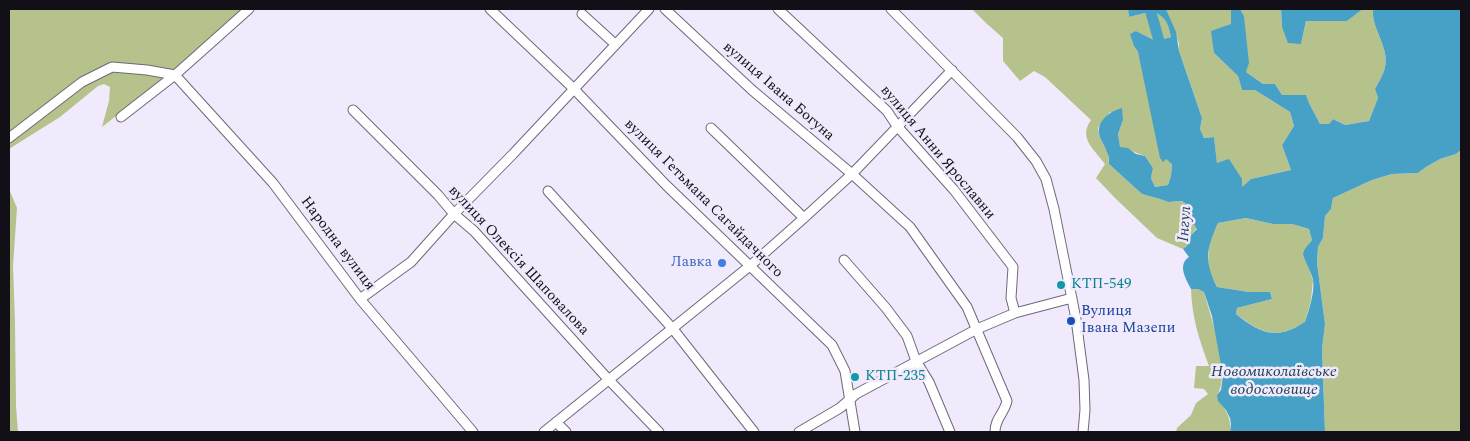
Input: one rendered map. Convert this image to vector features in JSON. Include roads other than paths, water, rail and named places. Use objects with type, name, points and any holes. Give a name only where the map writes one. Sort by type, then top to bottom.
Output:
[{"type":"street","points":[[121,117],[175,75],[249,9]]},
{"type":"street","name":"вулиця Гетьмана Сагайдачного","points":[[490,9],[573,88],[666,185],[832,345],[845,371],[855,432]]},
{"type":"street","points":[[360,299],[411,262],[454,214],[649,9]]},
{"type":"street","name":"вулиця Івана Богуна","points":[[665,9],[752,90],[852,174],[910,227],[967,307],[1007,401],[1006,407],[995,425],[995,432]]},
{"type":"street","name":"вулиця Анни Ярославни","points":[[778,9],[887,111],[954,190],[1013,267],[1011,298],[1015,313]]},
{"type":"street","points":[[891,9],[1017,137],[1036,161],[1046,179],[1054,209],[1076,319],[1084,380],[1085,410],[1083,432]]},
{"type":"street","points":[[582,14],[615,44]]},
{"type":"street","points":[[9,138],[82,82],[112,67],[175,75]]},
{"type":"street","points":[[544,432],[751,265],[804,218],[852,174],[952,70]]},
{"type":"street","name":"Народна вулиця","points":[[175,75],[273,183],[360,299],[473,432]]},
{"type":"street","name":"вулиця Олексія Шаповалова","points":[[354,110],[438,195],[454,214],[474,231],[608,379],[659,432]]},
{"type":"street","points":[[711,128],[804,218]]},
{"type":"street","points":[[548,191],[673,329],[754,432]]},
{"type":"street","points":[[844,260],[886,308],[907,336],[916,361],[929,382],[950,432]]},
{"type":"street","points":[[799,432],[840,408],[856,394],[977,329],[1015,313],[1072,298]]},
{"type":"street","points":[[556,422],[566,432]]},
{"type":"water","name":"Новомиколаївське водосховище","points":[[1128,9],[1166,9],[1176,32],[1179,51],[1202,118],[1200,129],[1204,138],[1214,137],[1217,163],[1229,159],[1242,179],[1242,187],[1251,179],[1291,170],[1282,145],[1294,126],[1290,112],[1255,90],[1242,90],[1238,76],[1214,53],[1211,31],[1231,24],[1231,9],[1240,9],[1244,16],[1249,63],[1246,72],[1263,84],[1275,84],[1282,95],[1306,95],[1320,124],[1329,124],[1333,119],[1345,125],[1369,121],[1378,98],[1375,89],[1386,63],[1384,47],[1373,17],[1373,9],[1461,9],[1461,150],[1456,154],[1440,159],[1418,173],[1392,174],[1372,180],[1333,198],[1331,209],[1325,216],[1323,238],[1318,247],[1317,263],[1325,324],[1322,349],[1325,432],[1230,432],[1230,418],[1218,401],[1217,395],[1221,390],[1223,376],[1212,316],[1204,292],[1198,289],[1191,289],[1183,268],[1185,260],[1189,257],[1183,249],[1187,246],[1190,236],[1197,229],[1191,218],[1189,206],[1182,201],[1168,202],[1142,194],[1109,164],[1108,155],[1099,133],[1104,118],[1122,108],[1123,120],[1118,134],[1120,147],[1128,148],[1136,154],[1145,156],[1153,168],[1151,178],[1155,187],[1168,185],[1172,164],[1166,159],[1163,162],[1160,158],[1138,52],[1130,34],[1136,31],[1156,41],[1171,37],[1170,32],[1164,18],[1153,11],[1129,17]],"holes":[[[1246,218],[1273,224],[1292,224],[1309,229],[1312,240],[1303,253],[1313,279],[1311,301],[1305,322],[1288,331],[1276,333],[1258,329],[1236,314],[1237,308],[1272,299],[1270,292],[1249,292],[1217,287],[1208,262],[1209,248],[1218,223]]]},
{"type":"water","points":[[1281,9],[1363,9],[1347,21],[1306,21],[1301,44],[1288,43],[1282,27]]},
{"type":"waterway","name":"Інгул","points":[[1150,9],[1163,55]]},
{"type":"place","name":"Лавка","points":[[722,263]]},
{"type":"place","name":"КТП-549","points":[[1061,285]]},
{"type":"place","name":"Вулиця Івана Мазепи","points":[[1071,321]]},
{"type":"place","name":"КТП-235","points":[[855,377]]}]
